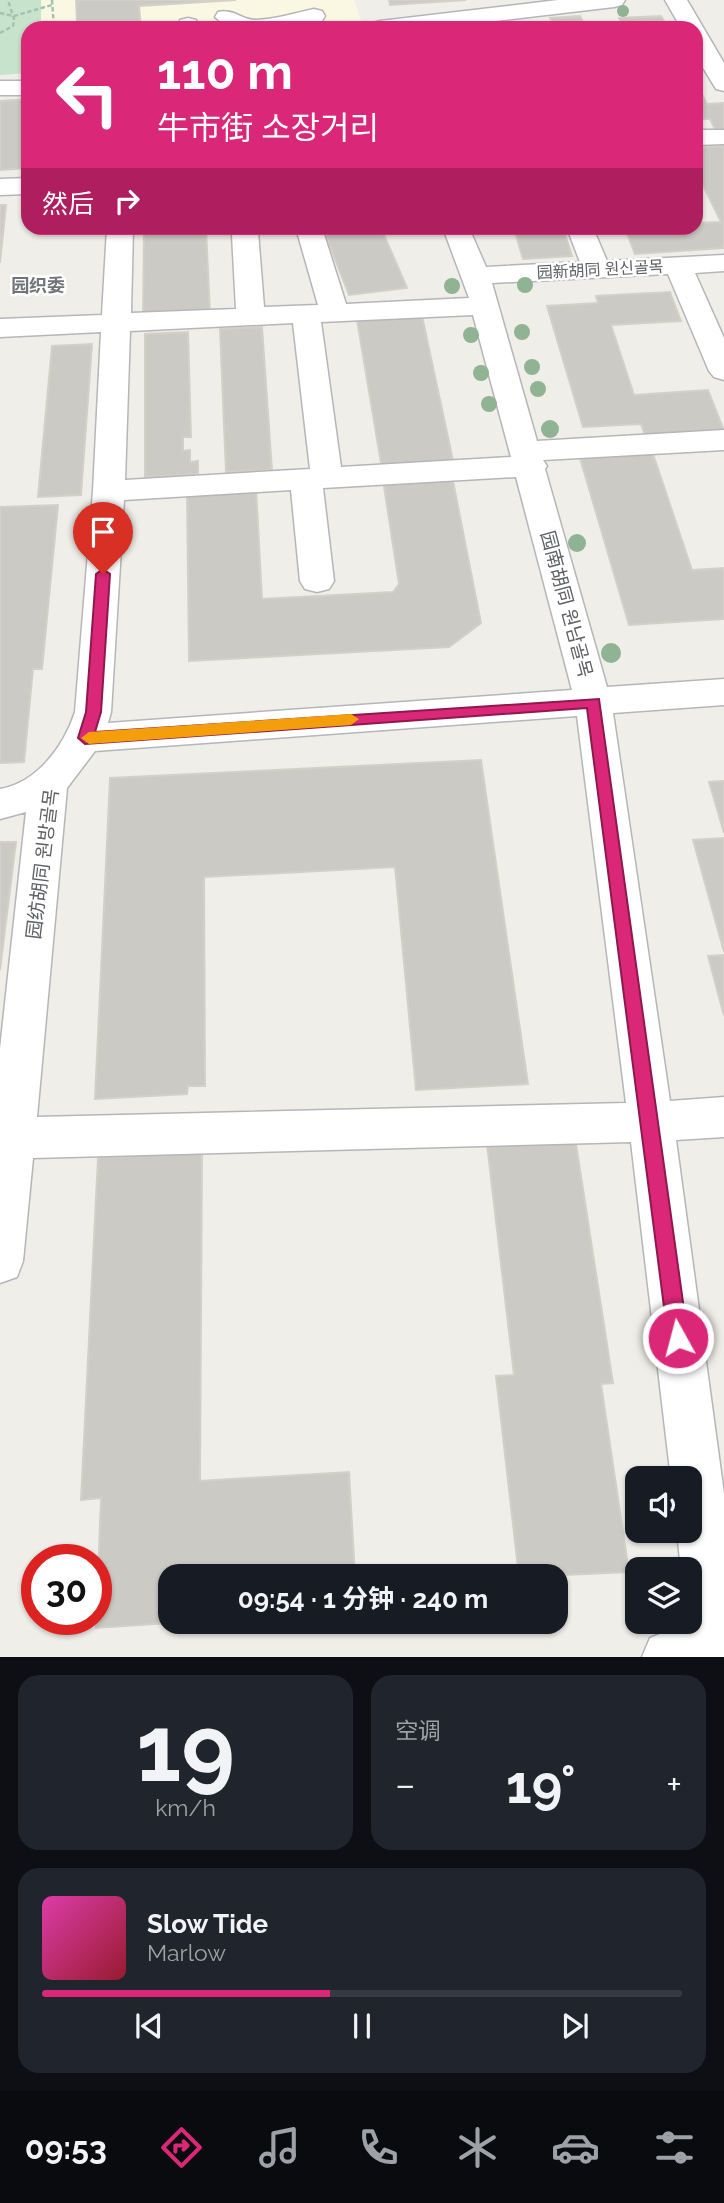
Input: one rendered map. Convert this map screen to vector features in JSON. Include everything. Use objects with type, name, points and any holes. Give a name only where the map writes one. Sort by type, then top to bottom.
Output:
[{"type":"street","points":[[437,21],[614,0]]},
{"type":"street","points":[[676,0],[688,21]]},
{"type":"street","points":[[590,2],[599,21]]},
{"type":"street","points":[[280,21],[315,15]]},
{"type":"street","points":[[226,17],[230,21]]},
{"type":"street","points":[[703,48],[724,84]]},
{"type":"street","points":[[0,88],[21,88]]},
{"type":"street","points":[[703,138],[724,137]]},
{"type":"street","points":[[0,187],[21,186]]},
{"type":"street","name":"园纺胡同 원방골목","points":[[0,1261],[48,785],[85,738],[93,712],[109,491],[120,235]]},
{"type":"street","points":[[251,235],[251,318]]},
{"type":"street","points":[[310,235],[321,314],[317,581]]},
{"type":"street","name":"园南胡同 원남골목","points":[[459,235],[481,291],[529,458],[593,702],[651,1122],[707,1646]]},
{"type":"street","points":[[583,235],[597,270]]},
{"type":"street","name":"园新胡同 원신골목","points":[[0,328],[321,314],[481,291],[597,270],[724,263]]},
{"type":"street","points":[[678,265],[724,371]]},
{"type":"street","points":[[109,491],[317,479],[724,440]]},
{"type":"street","points":[[85,738],[724,692]]},
{"type":"street","points":[[0,804],[12,802],[48,785]]},
{"type":"street","points":[[13,1138],[651,1122],[724,1117]]},
{"type":"path","points":[[0,4],[8,0],[13,16],[11,29],[0,33]]},
{"type":"path","points":[[0,13],[13,16],[52,2],[53,21]]},
{"type":"shaded area","points":[[41,0],[354,0],[361,20],[361,21],[41,21]]},
{"type":"green space","points":[[0,0],[41,0],[41,21],[21,21],[21,74],[0,75]]},
{"type":"building","points":[[76,0],[236,0],[139,6],[140,21],[77,21]]},
{"type":"building","points":[[389,0],[466,0],[390,5]]},
{"type":"building","points":[[580,16],[582,21],[551,21],[550,18]]},
{"type":"building","points":[[661,16],[664,21],[620,21],[619,18]]},
{"type":"building","points":[[703,96],[707,104],[724,103],[724,129],[715,129],[710,119],[703,119]]},
{"type":"building","points":[[21,100],[21,168],[0,170],[0,101]]},
{"type":"building","points":[[724,146],[724,248],[635,254],[628,235],[703,235],[703,223],[721,222],[703,185],[703,148]]},
{"type":"building","points":[[0,205],[6,205],[0,263]]},
{"type":"building","points":[[144,235],[206,235],[210,315],[143,318]]},
{"type":"building","points":[[326,235],[384,235],[407,288],[349,295]]},
{"type":"building","points":[[516,235],[565,235],[572,256],[523,259]]},
{"type":"building","points":[[670,292],[681,321],[611,325],[634,395],[708,390],[724,431],[645,435],[641,424],[583,427],[547,306],[598,303],[596,296]]},
{"type":"building","points":[[422,316],[454,465],[382,469],[357,320]]},
{"type":"building","points":[[262,327],[272,470],[226,472],[220,329]]},
{"type":"building","points":[[188,332],[191,437],[183,437],[183,451],[190,450],[190,462],[198,461],[198,474],[145,477],[145,334]]},
{"type":"building","points":[[92,344],[81,495],[38,497],[52,346]]},
{"type":"building","points":[[653,454],[692,570],[724,568],[724,619],[629,625],[580,458]]},
{"type":"building","points":[[452,476],[481,623],[449,647],[189,661],[187,492],[256,488],[262,599],[393,592],[399,584],[383,480]]},
{"type":"building","points":[[58,505],[42,669],[33,669],[24,762],[0,763],[0,507]]},
{"type":"building","points":[[481,760],[528,1084],[416,1090],[395,867],[204,877],[205,1086],[188,1086],[187,1094],[95,1099],[110,778]]},
{"type":"building","points":[[724,781],[724,833],[709,782]]},
{"type":"building","points":[[724,838],[724,952],[693,840]]},
{"type":"building","points":[[0,842],[16,842],[0,970]]},
{"type":"building","points":[[724,955],[724,1016],[708,956]]},
{"type":"building","points":[[574,1131],[613,1383],[601,1384],[627,1557],[625,1572],[568,1575],[568,1564],[518,1564],[496,1376],[514,1375],[486,1136]]},
{"type":"building","points":[[202,1152],[200,1481],[349,1472],[354,1564],[158,1564],[158,1624],[112,1627],[112,1544],[99,1544],[101,1498],[81,1500],[98,1158]]},
{"type":"slow traffic","points":[[89,738],[351,719]]},
{"type":"district","name":"园织委","points":[[38,286]]},
{"type":"route","points":[[103,574],[93,712],[85,738],[593,702],[678,1338]]}]
